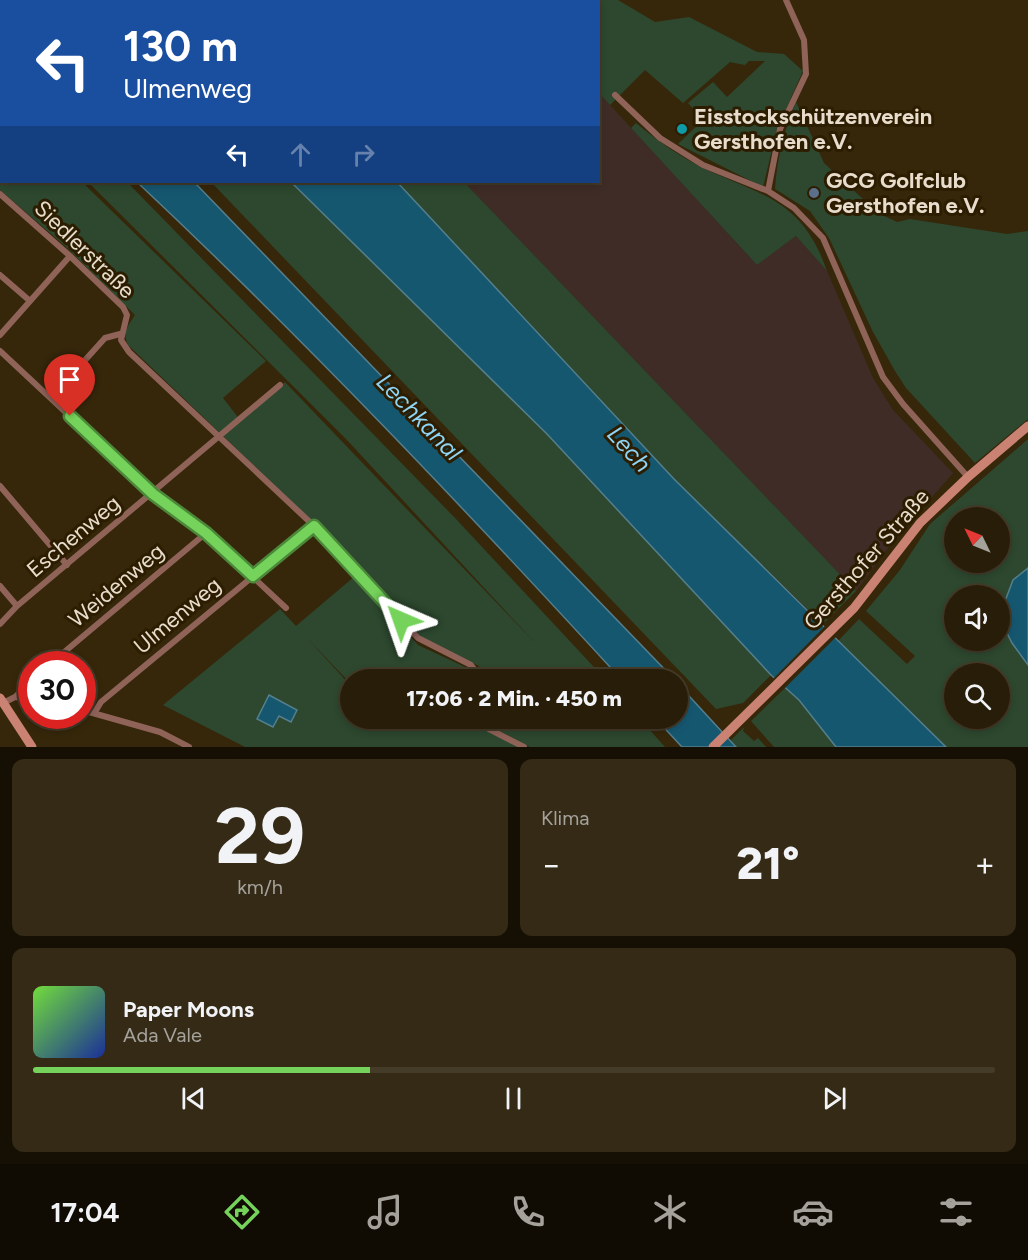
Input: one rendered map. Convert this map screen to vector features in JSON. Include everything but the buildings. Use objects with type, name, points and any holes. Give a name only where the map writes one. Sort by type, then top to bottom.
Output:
[{"type":"main road","name":"Gersthofer Straße","points":[[713,747],[847,616],[920,523],[968,477],[1028,426]]},
{"type":"main road","points":[[2,700],[32,747]]},
{"type":"street","points":[[768,191],[780,129],[806,74],[804,40],[786,0]]},
{"type":"street","points":[[615,95],[660,138],[703,165],[768,191],[794,208],[822,238],[883,377],[903,404],[968,477]]},
{"type":"street","name":"Siedlerstraße","points":[[0,194],[70,256],[126,311],[127,319],[120,334],[123,346],[314,526],[418,638],[471,665],[474,669]]},
{"type":"street","points":[[0,335],[70,256]]},
{"type":"street","points":[[0,275],[30,301]]},
{"type":"street","points":[[51,398],[105,338],[120,334]]},
{"type":"street","points":[[0,351],[153,494],[206,533],[286,608]]},
{"type":"street","name":"Eschenweg","points":[[0,624],[17,606],[280,386]]},
{"type":"street","points":[[0,486],[67,565]]},
{"type":"street","name":"Ulmenweg","points":[[96,710],[101,702],[314,526]]},
{"type":"street","name":"Weidenweg","points":[[65,651],[206,533]]},
{"type":"street","points":[[0,586],[17,606]]},
{"type":"street","points":[[15,697],[18,694]]},
{"type":"street","points":[[2,700],[18,697]]},
{"type":"street","points":[[96,712],[160,732],[189,747]]},
{"type":"street","points":[[489,729],[524,747]]},
{"type":"shaded area","points":[[600,94],[757,265],[796,236],[827,271],[873,378],[893,410],[953,473],[890,545],[856,591],[465,183],[600,183]]},
{"type":"green space","points":[[600,0],[618,0],[655,22],[689,17],[757,52],[784,54],[803,71],[777,129],[763,187],[678,144],[703,120],[688,103],[713,82],[727,97],[765,61],[749,61],[745,65],[730,62],[683,103],[645,70],[610,105],[600,94]]},
{"type":"green space","points":[[796,102],[824,163],[878,213],[897,222],[910,219],[1007,234],[1028,231],[1028,419],[975,463],[906,388],[873,332],[829,238],[810,211],[775,189],[782,145]]},
{"type":"green space","points":[[636,123],[659,141],[701,167],[761,194],[792,214],[805,228],[817,247],[827,271],[796,236],[757,265],[631,128]]},
{"type":"green space","points":[[0,183],[83,183],[266,361],[223,398],[241,421],[285,382],[538,646],[346,439],[89,183],[127,183],[130,185],[456,519],[596,669],[480,669],[479,666],[425,640],[415,632],[333,541],[128,345],[126,333],[135,315],[65,246],[0,190]]},
{"type":"green space","points":[[212,183],[292,183],[547,434],[771,675],[743,703],[716,709],[688,680],[688,669],[678,669]]},
{"type":"green space","points":[[398,183],[465,183],[856,591],[823,624],[674,479]]},
{"type":"green space","points":[[1028,439],[1028,568],[1013,580],[1010,588],[1010,585],[944,585],[944,651],[1010,651],[1010,639],[1028,665],[1028,747],[946,747],[838,641],[859,619],[907,664],[915,656],[866,611],[900,570],[930,524],[944,512],[944,573],[1010,573],[1010,507],[950,507]]},
{"type":"green space","points":[[355,576],[418,645],[467,669],[340,669],[340,673],[306,637],[340,674],[340,729],[488,729],[522,747],[245,747],[163,705],[280,609],[296,626]]},
{"type":"green space","points":[[785,688],[799,700],[836,747],[774,747],[751,721]]},
{"type":"green space","points":[[744,727],[743,731],[754,741],[758,738],[766,747],[736,747],[730,741]]},
{"type":"green space","points":[[496,729],[649,729],[665,747],[530,747]]},
{"type":"water","name":"Lechkanal","points":[[138,183],[194,183],[197,185],[664,669],[612,669],[384,426],[262,302]]},
{"type":"water","name":"Lech","points":[[292,183],[398,183],[674,479],[946,747],[836,747],[799,700],[771,675],[547,434]]},
{"type":"water","points":[[1028,568],[1028,665],[1010,639],[1010,588],[1013,580]]},
{"type":"water","points":[[269,695],[297,710],[291,722],[279,716],[273,727],[257,719]]},
{"type":"water","points":[[688,695],[736,747],[682,747],[665,729],[688,729]]},
{"type":"pier","points":[[827,624],[837,636],[783,690],[772,680]]},
{"type":"place","name":"Eisstockschützenverein Gersthofen e.V.","points":[[682,129]]},
{"type":"place","name":"GCG Golfclub Gersthofen e.V.","points":[[814,193]]},
{"type":"route","points":[[70,416],[153,494],[206,533],[253,576],[314,526],[401,620]]}]
